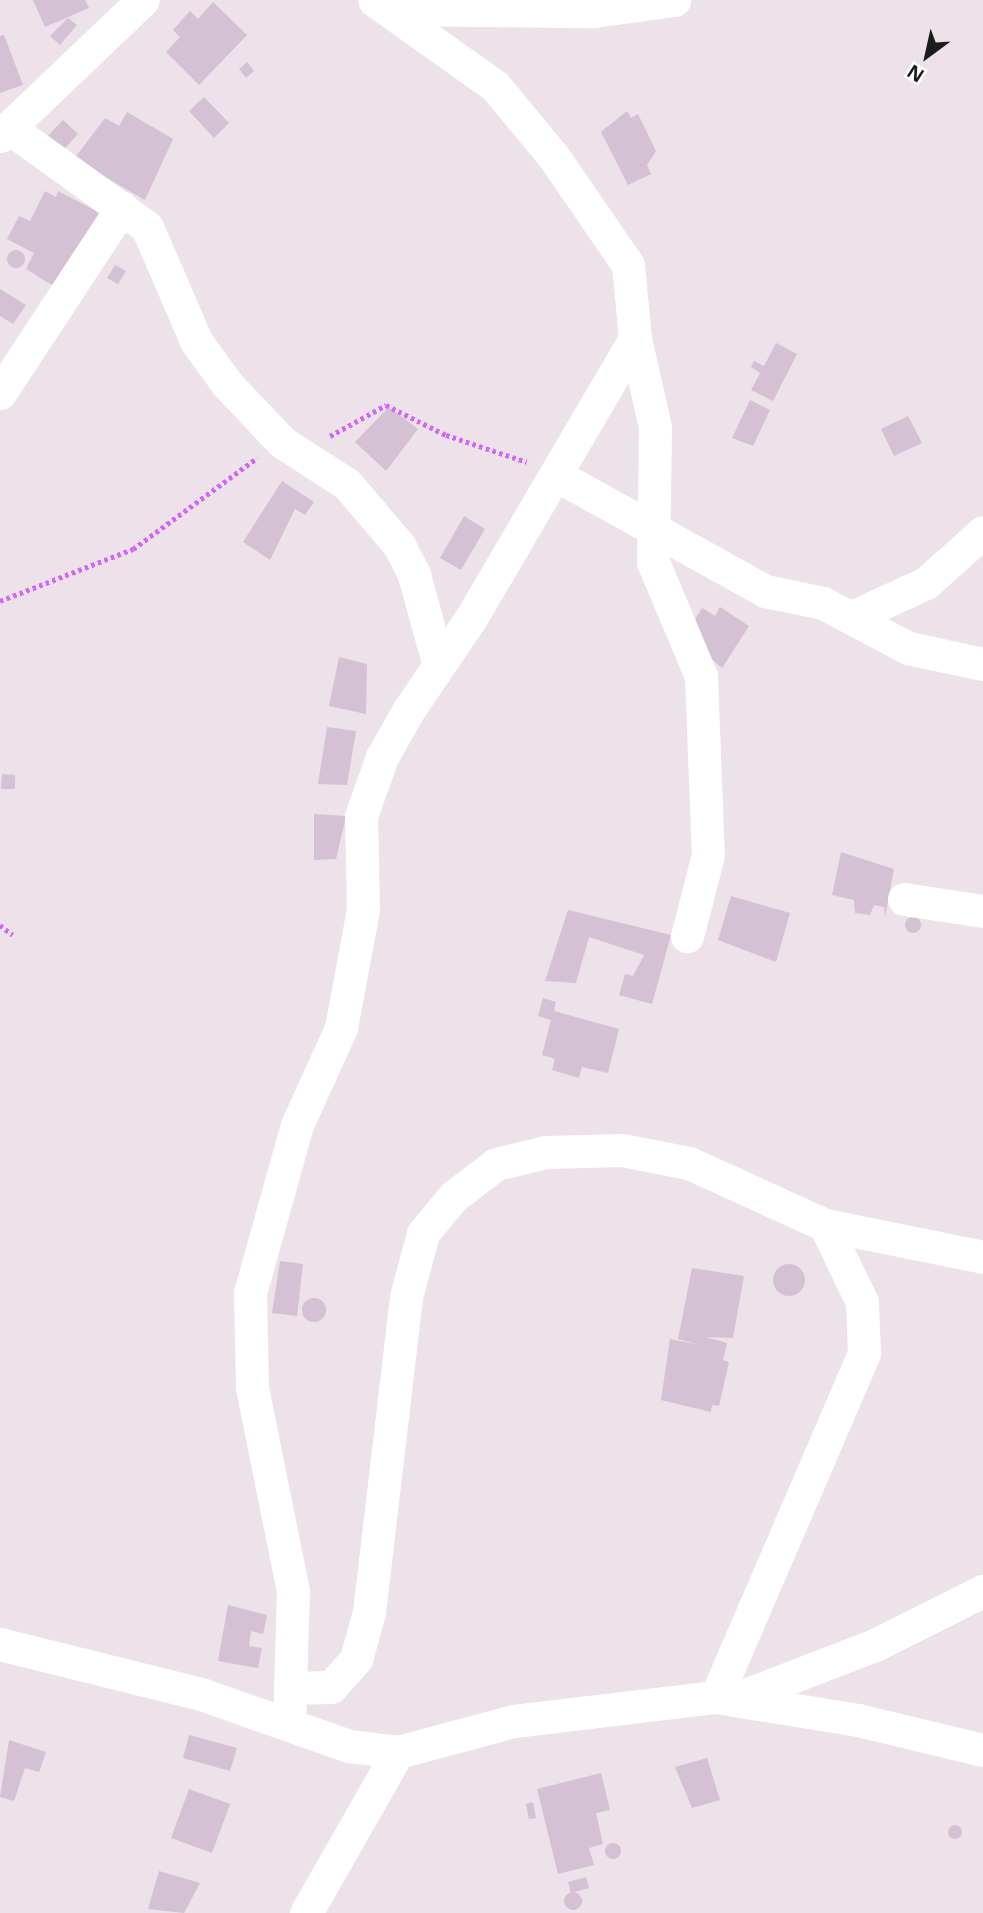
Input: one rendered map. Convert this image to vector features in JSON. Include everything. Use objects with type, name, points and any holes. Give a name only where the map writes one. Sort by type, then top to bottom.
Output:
[{"type":"street","points":[[143,0],[5,132],[122,206],[153,236],[204,355],[282,442],[347,484],[399,545],[414,575],[438,662]]},
{"type":"street","points":[[381,4],[603,11],[674,0]]},
{"type":"street","points":[[381,4],[495,86],[553,156],[628,265],[635,339],[655,427],[650,526],[658,578],[701,676],[708,855],[687,936]]},
{"type":"street","points":[[0,393],[122,206]]},
{"type":"street","points":[[289,1724],[293,1591],[252,1387],[250,1293],[298,1125],[341,1028],[363,909],[359,840],[365,799],[382,757],[438,662],[556,475],[635,339]]},
{"type":"street","points":[[556,475],[765,591],[853,616],[890,641],[983,664]]},
{"type":"street","points":[[853,616],[926,583],[983,532]]},
{"type":"street","points":[[904,899],[983,911]]},
{"type":"street","points":[[290,1688],[331,1687],[356,1660],[369,1612],[406,1297],[423,1233],[454,1196],[496,1164],[545,1152],[622,1150],[688,1163],[825,1225],[983,1257]]},
{"type":"street","points":[[725,1698],[864,1354],[862,1302],[825,1225]]},
{"type":"street","points":[[0,1644],[204,1695],[349,1746],[398,1752],[514,1721],[725,1698],[875,1645],[983,1591]]},
{"type":"street","points":[[725,1698],[983,1750]]},
{"type":"street","points":[[306,1913],[398,1752]]},
{"type":"path","points":[[0,601],[133,549],[282,442],[330,436],[386,405],[446,435],[490,446],[556,475]]},
{"type":"path","points":[[0,925],[13,934]]},
{"type":"building","points":[[33,0],[85,0],[89,8],[45,27]]},
{"type":"building","points":[[213,2],[247,35],[199,85],[166,52],[180,37],[173,30],[190,11],[198,19]]},
{"type":"building","points":[[68,18],[77,25],[60,45],[50,36]]},
{"type":"building","points":[[4,35],[23,85],[0,93],[0,36]]},
{"type":"building","points":[[247,62],[254,71],[246,78],[239,69]]},
{"type":"building","points":[[204,97],[229,123],[214,138],[189,111]]},
{"type":"building","points":[[627,111],[631,118],[638,114],[656,151],[647,165],[651,174],[628,185],[601,132]]},
{"type":"building","points":[[127,112],[173,139],[145,200],[74,159],[105,118],[119,126]]},
{"type":"building","points":[[63,120],[78,134],[58,156],[42,142]]},
{"type":"building","points":[[45,191],[56,197],[58,191],[102,214],[55,287],[26,269],[34,253],[7,239],[19,216],[30,221]]},
{"type":"building","points":[[16,250],[22,253],[25,259],[22,265],[16,268],[10,265],[7,259],[10,253]]},
{"type":"building","points":[[115,265],[126,271],[118,284],[107,278]]},
{"type":"building","points":[[0,289],[26,305],[13,324],[0,316]]},
{"type":"building","points":[[776,343],[797,354],[773,401],[751,390],[760,373],[751,367],[754,361],[764,366]]},
{"type":"building","points":[[750,400],[770,410],[753,446],[732,438]]},
{"type":"building","points":[[389,407],[418,429],[386,471],[355,442]]},
{"type":"building","points":[[908,416],[922,443],[894,456],[881,429]]},
{"type":"building","points":[[282,481],[314,502],[305,515],[295,509],[270,560],[243,542]]},
{"type":"building","points":[[464,516],[485,529],[461,570],[440,558]]},
{"type":"building","points":[[720,607],[749,626],[722,668],[685,636],[702,608],[715,616]]},
{"type":"building","points":[[339,657],[367,664],[366,714],[329,706]]},
{"type":"building","points":[[327,727],[356,731],[347,785],[318,784]]},
{"type":"building","points":[[2,774],[15,775],[15,789],[1,789]]},
{"type":"building","points":[[314,814],[346,816],[336,859],[314,860]]},
{"type":"building","points":[[841,852],[894,869],[885,917],[884,907],[874,905],[870,915],[855,913],[854,900],[832,895]]},
{"type":"building","points":[[731,896],[790,913],[776,962],[718,940]]},
{"type":"building","points":[[568,910],[671,935],[652,1004],[619,995],[625,974],[633,976],[644,955],[589,937],[576,983],[545,981]]},
{"type":"building","points":[[913,917],[921,925],[913,933],[905,925]]},
{"type":"building","points":[[543,998],[556,1002],[554,1011],[619,1029],[608,1073],[582,1067],[579,1078],[552,1070],[555,1059],[542,1055],[551,1020],[538,1016]]},
{"type":"building","points":[[280,1261],[303,1264],[297,1316],[272,1313]]},
{"type":"building","points":[[789,1264],[800,1269],[805,1280],[800,1291],[789,1296],[778,1291],[773,1280],[778,1269]]},
{"type":"building","points":[[692,1268],[744,1276],[733,1338],[706,1337],[727,1343],[723,1360],[729,1362],[719,1406],[712,1405],[711,1412],[661,1400],[670,1339],[700,1345],[678,1339]]},
{"type":"building","points":[[314,1298],[322,1302],[326,1310],[322,1318],[314,1322],[306,1318],[302,1310],[306,1302]]},
{"type":"building","points":[[228,1605],[267,1615],[263,1634],[251,1631],[249,1646],[262,1648],[258,1668],[218,1661]]},
{"type":"building","points":[[189,1735],[237,1748],[230,1771],[183,1758]]},
{"type":"building","points":[[9,1740],[46,1752],[39,1772],[25,1768],[14,1801],[0,1797]]},
{"type":"building","points":[[707,1758],[720,1800],[692,1808],[675,1767]]},
{"type":"building","points":[[601,1773],[610,1810],[596,1813],[603,1844],[589,1848],[594,1865],[558,1874],[537,1789]]},
{"type":"building","points":[[189,1789],[230,1804],[212,1853],[171,1838]]},
{"type":"building","points":[[533,1802],[536,1818],[529,1819],[526,1804]]},
{"type":"building","points":[[952,1825],[958,1825],[962,1832],[958,1839],[952,1839],[948,1835],[948,1829]]},
{"type":"building","points":[[610,1843],[616,1843],[621,1851],[619,1857],[610,1859],[605,1854],[605,1848]]},
{"type":"building","points":[[159,1871],[200,1883],[184,1913],[148,1909]]},
{"type":"building","points":[[586,1877],[589,1888],[571,1893],[568,1882]]},
{"type":"building","points":[[573,1892],[579,1895],[582,1901],[579,1907],[573,1910],[567,1907],[564,1901],[567,1895]]}]
